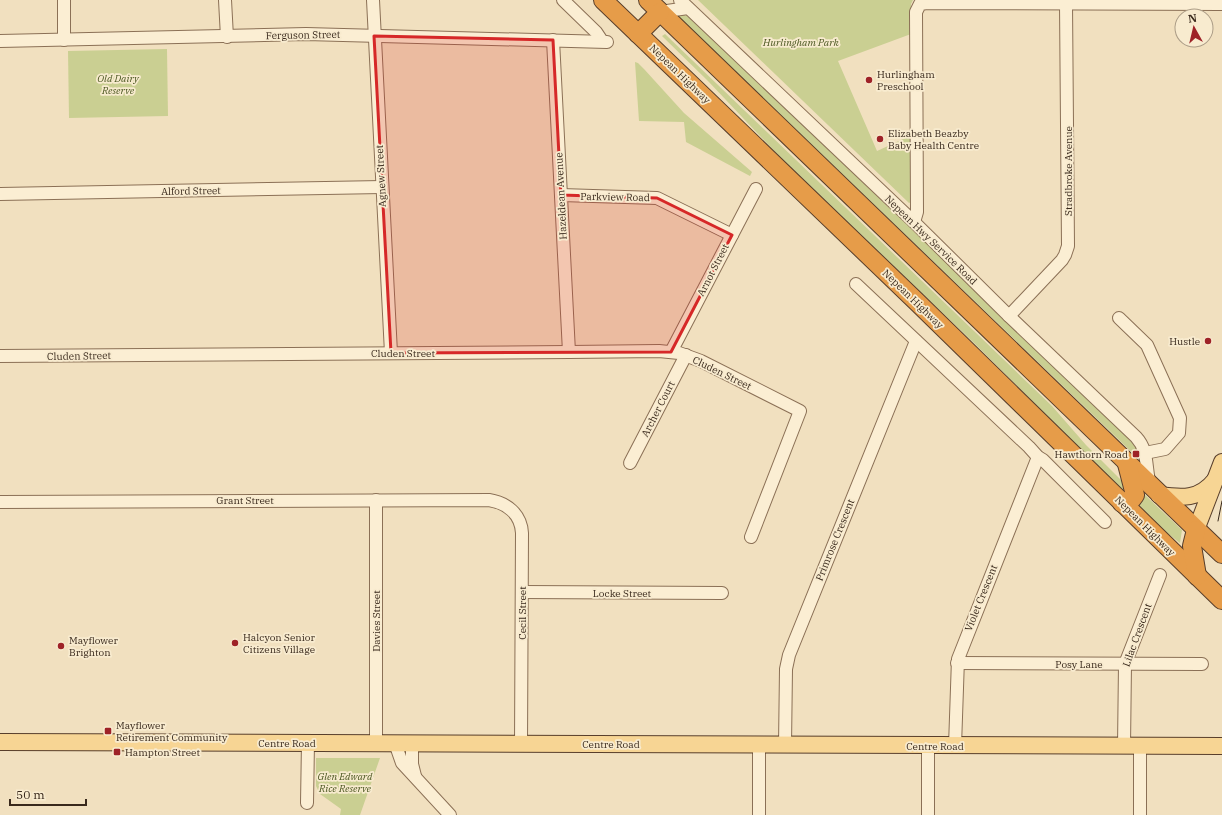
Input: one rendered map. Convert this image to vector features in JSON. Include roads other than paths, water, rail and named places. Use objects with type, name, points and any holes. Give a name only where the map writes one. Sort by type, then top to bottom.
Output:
[{"type":"highway","name":"Nepean Highway","points":[[603,0],[917,302],[1222,600]]},
{"type":"highway","points":[[638,34],[654,6],[1222,554]]},
{"type":"highway","points":[[1122,503],[1132,500],[1135,496],[1127,463]]},
{"type":"highway","points":[[1196,530],[1192,546],[1197,576]]},
{"type":"main road","points":[[1196,530],[1222,462]]},
{"type":"main road","points":[[1155,490],[1178,498],[1189,497],[1206,489],[1215,480]]},
{"type":"main road","name":"Centre Road","points":[[0,742],[1222,746]]},
{"type":"street","points":[[64,0],[64,40]]},
{"type":"street","points":[[225,0],[227,37]]},
{"type":"street","name":"Agnew Street","points":[[372,0],[391,353]]},
{"type":"street","name":"Ferguson Street","points":[[0,42],[306,34],[604,42],[596,32],[563,0]]},
{"type":"street","points":[[914,222],[917,212],[916,12],[920,4],[970,2],[1066,4],[1222,4]]},
{"type":"street","name":"Nepean Hwy Service Road","points":[[654,6],[684,4],[914,222],[1009,316],[1136,437],[1146,453],[1155,490]]},
{"type":"street","name":"Stradbroke Avenue","points":[[1009,316],[1062,260],[1068,246],[1066,4]]},
{"type":"street","name":"Hazeldean Avenue","points":[[553,40],[569,352]]},
{"type":"street","name":"Alford Street","points":[[0,194],[382,187]]},
{"type":"street","name":"Arnot Street","points":[[671,352],[756,189]]},
{"type":"street","name":"Parkview Road","points":[[561,195],[657,198],[732,235]]},
{"type":"street","points":[[856,284],[1038,457],[1043,460],[1105,522]]},
{"type":"street","points":[[1119,318],[1147,345],[1180,418],[1178,433],[1165,449],[1146,453]]},
{"type":"street","name":"Primrose Crescent","points":[[785,745],[786,669],[789,655],[916,341]]},
{"type":"street","name":"Cluden Street","points":[[0,356],[569,352],[671,352],[686,355],[701,361],[800,411],[751,537]]},
{"type":"street","name":"Archer Court","points":[[630,463],[686,355]]},
{"type":"street","name":"Violet Crescent","points":[[955,746],[957,663],[1038,457]]},
{"type":"street","name":"Davies Street","points":[[376,500],[376,743]]},
{"type":"street","name":"Grant Street","points":[[0,502],[489,500]]},
{"type":"street","name":"Cecil Street","points":[[489,500],[498,501],[505,504],[517,516],[522,533],[521,744]]},
{"type":"street","name":"Lilac Crescent","points":[[1124,746],[1125,664],[1160,575]]},
{"type":"street","name":"Locke Street","points":[[522,592],[722,593]]},
{"type":"street","name":"Posy Lane","points":[[957,663],[1202,664]]},
{"type":"street","points":[[308,743],[308,803]]},
{"type":"street","points":[[395,743],[402,763],[450,815]]},
{"type":"street","points":[[412,743],[412,764],[415,776]]},
{"type":"street","points":[[759,745],[759,815]]},
{"type":"street","points":[[928,746],[928,815]]},
{"type":"street","points":[[1140,746],[1140,815]]},
{"type":"tram line","points":[[1218,521],[1222,501]]},
{"type":"place","name":"Hurlingham Preschool","points":[[869,80]]},
{"type":"place","name":"Elizabeth Beazby Baby Health Centre","points":[[880,139]]},
{"type":"place","name":"Hustle","points":[[1208,341]]},
{"type":"place","name":"Hawthorn Road","points":[[1136,454]]},
{"type":"place","name":"Halcyon Senior Citizens Village","points":[[235,643]]},
{"type":"place","name":"Mayflower Brighton","points":[[61,646]]},
{"type":"place","name":"Mayflower Retirement Community","points":[[108,731]]},
{"type":"place","name":"Hampton Street","points":[[117,752]]},
{"type":"park label","name":"Hurlingham Park","points":[[801,42]]},
{"type":"park label","name":"Old Dairy Reserve","points":[[118,84]]},
{"type":"park label","name":"Glen Edward Rice Reserve","points":[[345,782]]}]
